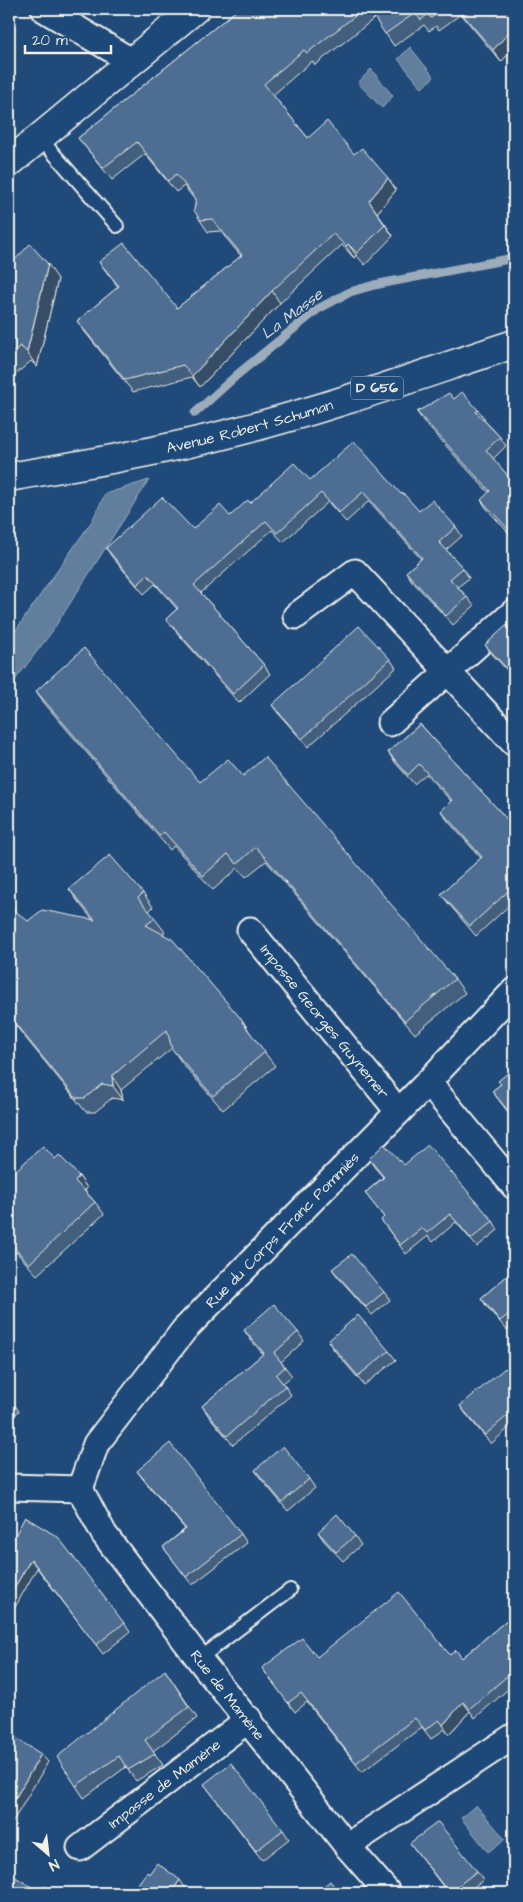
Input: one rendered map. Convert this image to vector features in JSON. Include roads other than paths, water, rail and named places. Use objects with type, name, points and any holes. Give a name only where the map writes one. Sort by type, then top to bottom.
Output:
[{"type":"main road","points":[[9,163],[195,9]]},
{"type":"main road","name":"Avenue Robert Schuman","points":[[9,477],[132,456],[239,431],[514,344]]},
{"type":"street","points":[[44,9],[132,61]]},
{"type":"street","points":[[296,616],[355,572],[514,743]]},
{"type":"street","points":[[390,723],[514,612]]},
{"type":"street","name":"Impasse Georges Guynemer","points":[[250,930],[398,1111]]},
{"type":"street","name":"Rue du Corps Franc Pommiès","points":[[80,1489],[96,1444],[184,1330],[428,1082],[514,991]]},
{"type":"street","points":[[428,1082],[514,1186]]},
{"type":"street","points":[[9,1488],[80,1489]]},
{"type":"street","name":"Rue de Mamène","points":[[80,1489],[104,1534],[346,1846],[388,1893]]},
{"type":"street","name":"Impasse de Mamène","points":[[80,1848],[249,1719]]},
{"type":"street","points":[[346,1846],[514,1736]]},
{"type":"lane","points":[[40,138],[117,226]]},
{"type":"lane","points":[[200,1659],[290,1590]]},
{"type":"water","points":[[410,47],[434,77],[422,88],[398,59]]},
{"type":"water","points":[[371,69],[393,96],[382,108],[358,83]]},
{"type":"water","points":[[149,480],[51,633],[9,688],[9,640],[92,521],[105,494]]},
{"type":"water","points":[[476,1805],[505,1839],[488,1852],[461,1818]]},
{"type":"waterway","name":"La Masse","points":[[195,413],[238,374],[318,309],[350,292],[374,285],[514,258]]}]
